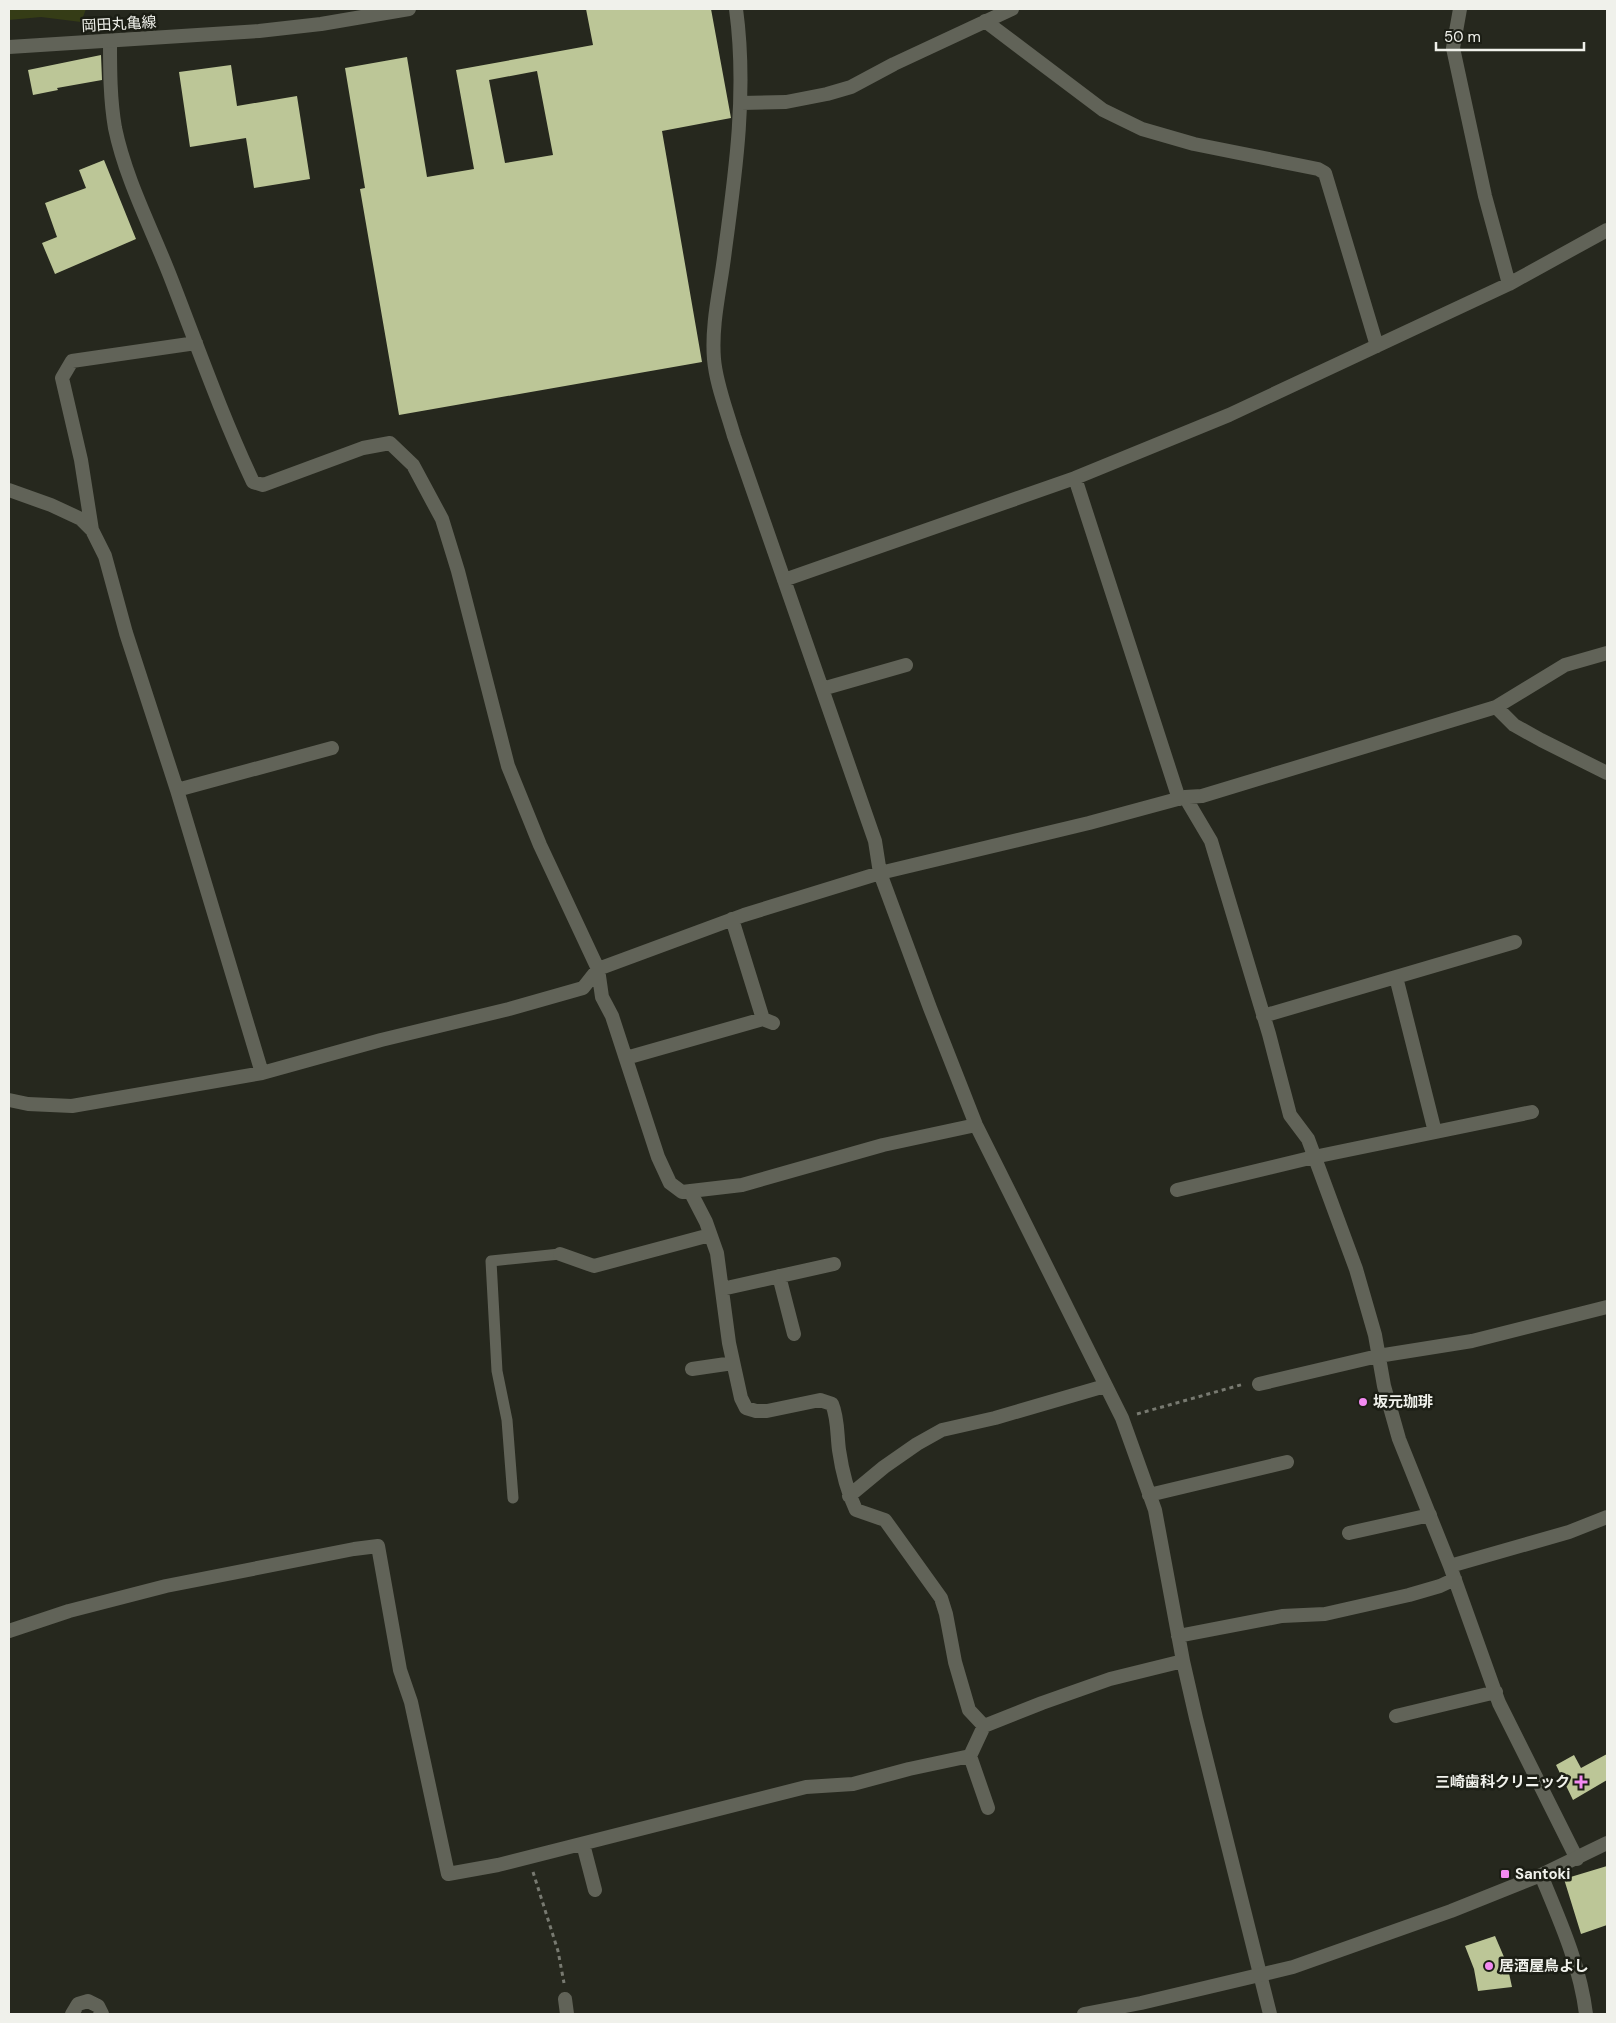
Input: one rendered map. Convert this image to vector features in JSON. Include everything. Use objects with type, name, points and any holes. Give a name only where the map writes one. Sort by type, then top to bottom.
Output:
[{"type":"street","name":"岡田丸亀線","points":[[9,47],[259,31],[321,24],[409,9]]},
{"type":"street","points":[[736,9],[741,103],[733,190],[713,333],[714,360],[734,436],[875,841],[880,873],[930,1008],[976,1125],[1122,1418],[1155,1510],[1183,1661],[1212,1788],[1254,1951],[1262,1975],[1270,2014]]},
{"type":"street","points":[[741,103],[786,102],[851,87],[1012,9]]},
{"type":"street","points":[[1460,9],[1454,48],[1485,196],[1509,284]]},
{"type":"street","points":[[985,21],[1103,110],[1142,129],[1194,144],[1325,172],[1377,346]]},
{"type":"street","points":[[110,41],[110,88],[115,129],[127,171],[196,343],[228,429],[253,482],[263,485],[363,448],[390,443],[413,465],[442,519],[458,571],[508,766],[540,845],[598,969],[602,998],[612,1016],[658,1157],[670,1183],[682,1192],[742,1185],[883,1145],[976,1125]]},
{"type":"street","points":[[784,580],[1075,478],[1229,415],[1509,284],[1607,230]]},
{"type":"street","points":[[92,530],[81,460],[62,378],[72,361],[196,343]]},
{"type":"street","points":[[1075,478],[1182,798],[1211,841],[1290,1115],[1308,1139],[1356,1269],[1375,1335],[1384,1386],[1399,1439],[1453,1573],[1504,1712],[1577,1859]]},
{"type":"street","points":[[9,490],[51,505],[81,519],[92,530],[106,556],[126,633],[177,790],[262,1073]]},
{"type":"street","points":[[9,1100],[28,1104],[72,1106],[262,1073],[381,1040],[509,1009],[582,988],[598,969],[732,919],[880,873],[1089,824],[1182,798],[1202,796],[1496,707],[1565,665],[1607,653]]},
{"type":"street","points":[[822,689],[906,665]]},
{"type":"street","points":[[1496,707],[1521,728],[1607,774]]},
{"type":"street","points":[[177,790],[332,748]]},
{"type":"street","points":[[626,1058],[768,1021],[732,919]]},
{"type":"street","points":[[1263,1016],[1515,942]]},
{"type":"street","points":[[1396,977],[1435,1132]]},
{"type":"street","points":[[1177,1190],[1314,1157],[1532,1112]]},
{"type":"street","points":[[690,1191],[706,1222],[717,1253],[734,1363],[746,1408],[756,1411],[767,1411],[820,1400],[832,1404],[835,1411],[839,1450],[849,1496],[856,1510],[885,1520],[941,1598],[955,1662],[969,1710],[984,1726]]},
{"type":"street","points":[[560,1254],[594,1266],[710,1235]]},
{"type":"street","points":[[722,1289],[834,1264]]},
{"type":"street","points":[[779,1276],[794,1334]]},
{"type":"street","points":[[1259,1384],[1378,1356],[1472,1341],[1607,1307]]},
{"type":"street","points":[[692,1368],[734,1363]]},
{"type":"street","points":[[849,1496],[884,1467],[917,1444],[942,1430],[995,1418],[1105,1386]]},
{"type":"street","points":[[1149,1495],[1287,1462]]},
{"type":"street","points":[[1348,1533],[1430,1515]]},
{"type":"street","points":[[1178,1636],[1282,1616],[1325,1614],[1410,1595],[1440,1586],[1453,1573],[1607,1517]]},
{"type":"street","points":[[9,1631],[69,1611],[166,1586],[354,1549],[378,1546],[400,1670],[411,1702],[448,1874],[528,1858],[806,1787],[853,1784],[909,1769],[970,1756]]},
{"type":"street","points":[[988,1808],[970,1756],[984,1726],[1110,1679],[1183,1661]]},
{"type":"street","points":[[1396,1716],[1496,1692]]},
{"type":"street","points":[[1084,2014],[1293,1967],[1451,1911],[1541,1875],[1607,1843]]},
{"type":"street","points":[[583,1844],[595,1890]]},
{"type":"street","points":[[1541,1875],[1569,1943],[1583,1989],[1586,2014]]},
{"type":"street","points":[[565,1999],[567,2014]]},
{"type":"street","points":[[72,2014],[78,2004],[88,2001],[98,2006],[102,2014]]},
{"type":"lane","points":[[513,1498],[507,1420],[497,1370],[490,1261],[560,1254]]},
{"type":"path","points":[[1122,1418],[1248,1383],[1259,1384]]},
{"type":"path","points":[[528,1858],[558,1951],[565,1999]]},
{"type":"green space","points":[[9,9],[86,9],[81,22],[41,17],[9,20]]},
{"type":"building","points":[[586,9],[711,9],[731,118],[662,131],[702,362],[399,415],[360,189],[365,188],[345,68],[407,57],[427,177],[474,169],[456,70],[593,45]],"holes":[[[537,71],[553,155],[505,163],[489,80]]]},
{"type":"building","points":[[101,55],[102,80],[57,88],[58,90],[33,95],[28,70]]},
{"type":"building","points":[[231,65],[237,106],[297,96],[310,179],[254,188],[246,138],[190,147],[179,72]]},
{"type":"building","points":[[104,160],[136,239],[55,274],[42,243],[57,237],[45,203],[86,188],[79,170]]},
{"type":"building","points":[[1607,1754],[1607,1780],[1573,1800],[1556,1765],[1574,1755],[1581,1768]]},
{"type":"building","points":[[1607,1866],[1607,1925],[1581,1934],[1564,1879]]},
{"type":"building","points":[[1495,1936],[1507,1964],[1512,1987],[1478,1991],[1474,1969],[1465,1946]]},
{"type":"place","name":"坂元珈琲","points":[[1363,1402]]},
{"type":"place","name":"三崎歯科クリニック","points":[[1581,1782]]},
{"type":"place","name":"Santoki","points":[[1505,1874]]},
{"type":"place","name":"居酒屋鳥よし","points":[[1489,1966]]}]
